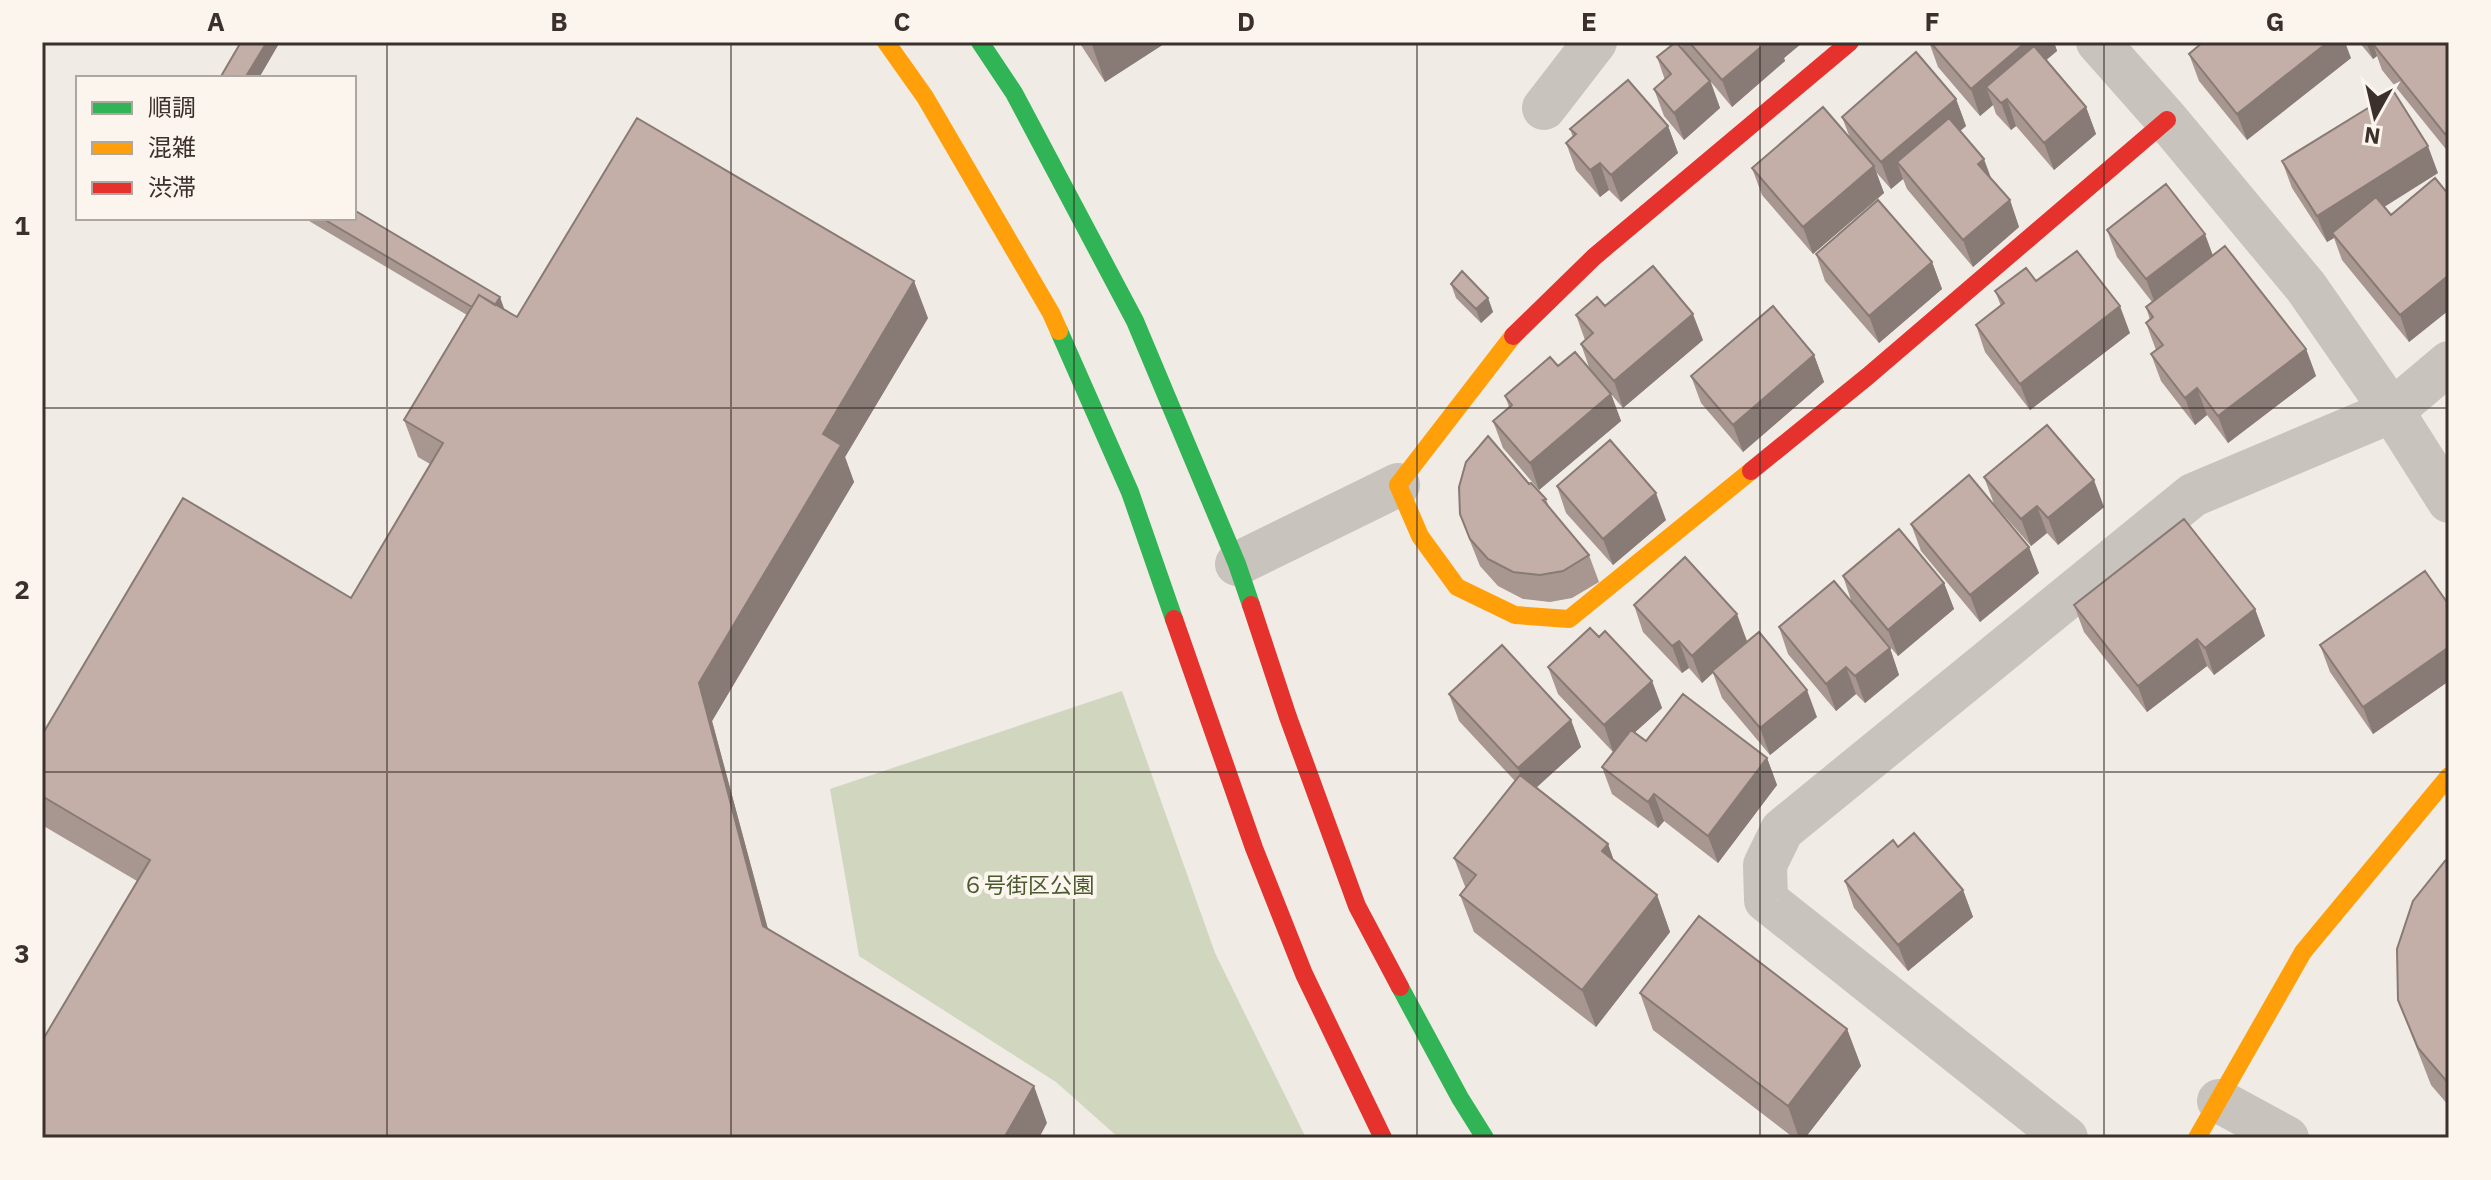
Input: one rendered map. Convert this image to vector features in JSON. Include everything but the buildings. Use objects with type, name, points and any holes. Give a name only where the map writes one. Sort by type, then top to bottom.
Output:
[{"type":"street","points":[[886,42],[925,97],[1057,326],[1130,492],[1254,848],[1304,974],[1383,1138]]},
{"type":"street","points":[[980,42],[1014,93],[1135,321],[1237,564],[1288,717],[1357,906],[1460,1098],[1485,1138]]},
{"type":"street","points":[[1544,108],[1595,42]]},
{"type":"street","points":[[1237,564],[1398,485],[1519,328],[1594,257],[1850,42]]},
{"type":"street","points":[[2098,42],[2306,287],[2392,411],[2449,501]]},
{"type":"street","points":[[1398,485],[1420,536],[1457,587],[1515,615],[1569,619],[1868,376],[2167,120]]},
{"type":"street","points":[[2066,1138],[1766,900],[1765,865],[1782,830],[2193,495],[2392,411],[2449,363]]},
{"type":"street","points":[[2197,1138],[2303,952],[2449,776]]},
{"type":"street","points":[[2219,1101],[2287,1138]]},
{"type":"green space","name":"６号街区公園","points":[[1122,691],[1215,953],[1306,1138],[1119,1138],[1056,1082],[859,956],[830,789]]},
{"type":"traffic: fast","points":[[980,42],[1014,93],[1135,321],[1237,564],[1251,605]]},
{"type":"traffic: fast","points":[[1059,331],[1130,492],[1174,619]]},
{"type":"traffic: fast","points":[[1400,987],[1485,1138]]},
{"type":"traffic: slow","points":[[886,42],[925,97],[1059,331]]},
{"type":"traffic: slow","points":[[1513,336],[1398,485],[1420,536],[1457,587],[1515,615],[1569,619],[1751,471]]},
{"type":"traffic: slow","points":[[2197,1138],[2303,952],[2449,776]]},
{"type":"traffic: jam","points":[[1513,336],[1594,257],[1850,42]]},
{"type":"traffic: jam","points":[[1751,471],[1868,376],[2167,120]]},
{"type":"traffic: jam","points":[[1251,605],[1357,906],[1400,987]]},
{"type":"traffic: jam","points":[[1174,619],[1254,848],[1304,974],[1383,1138]]}]
